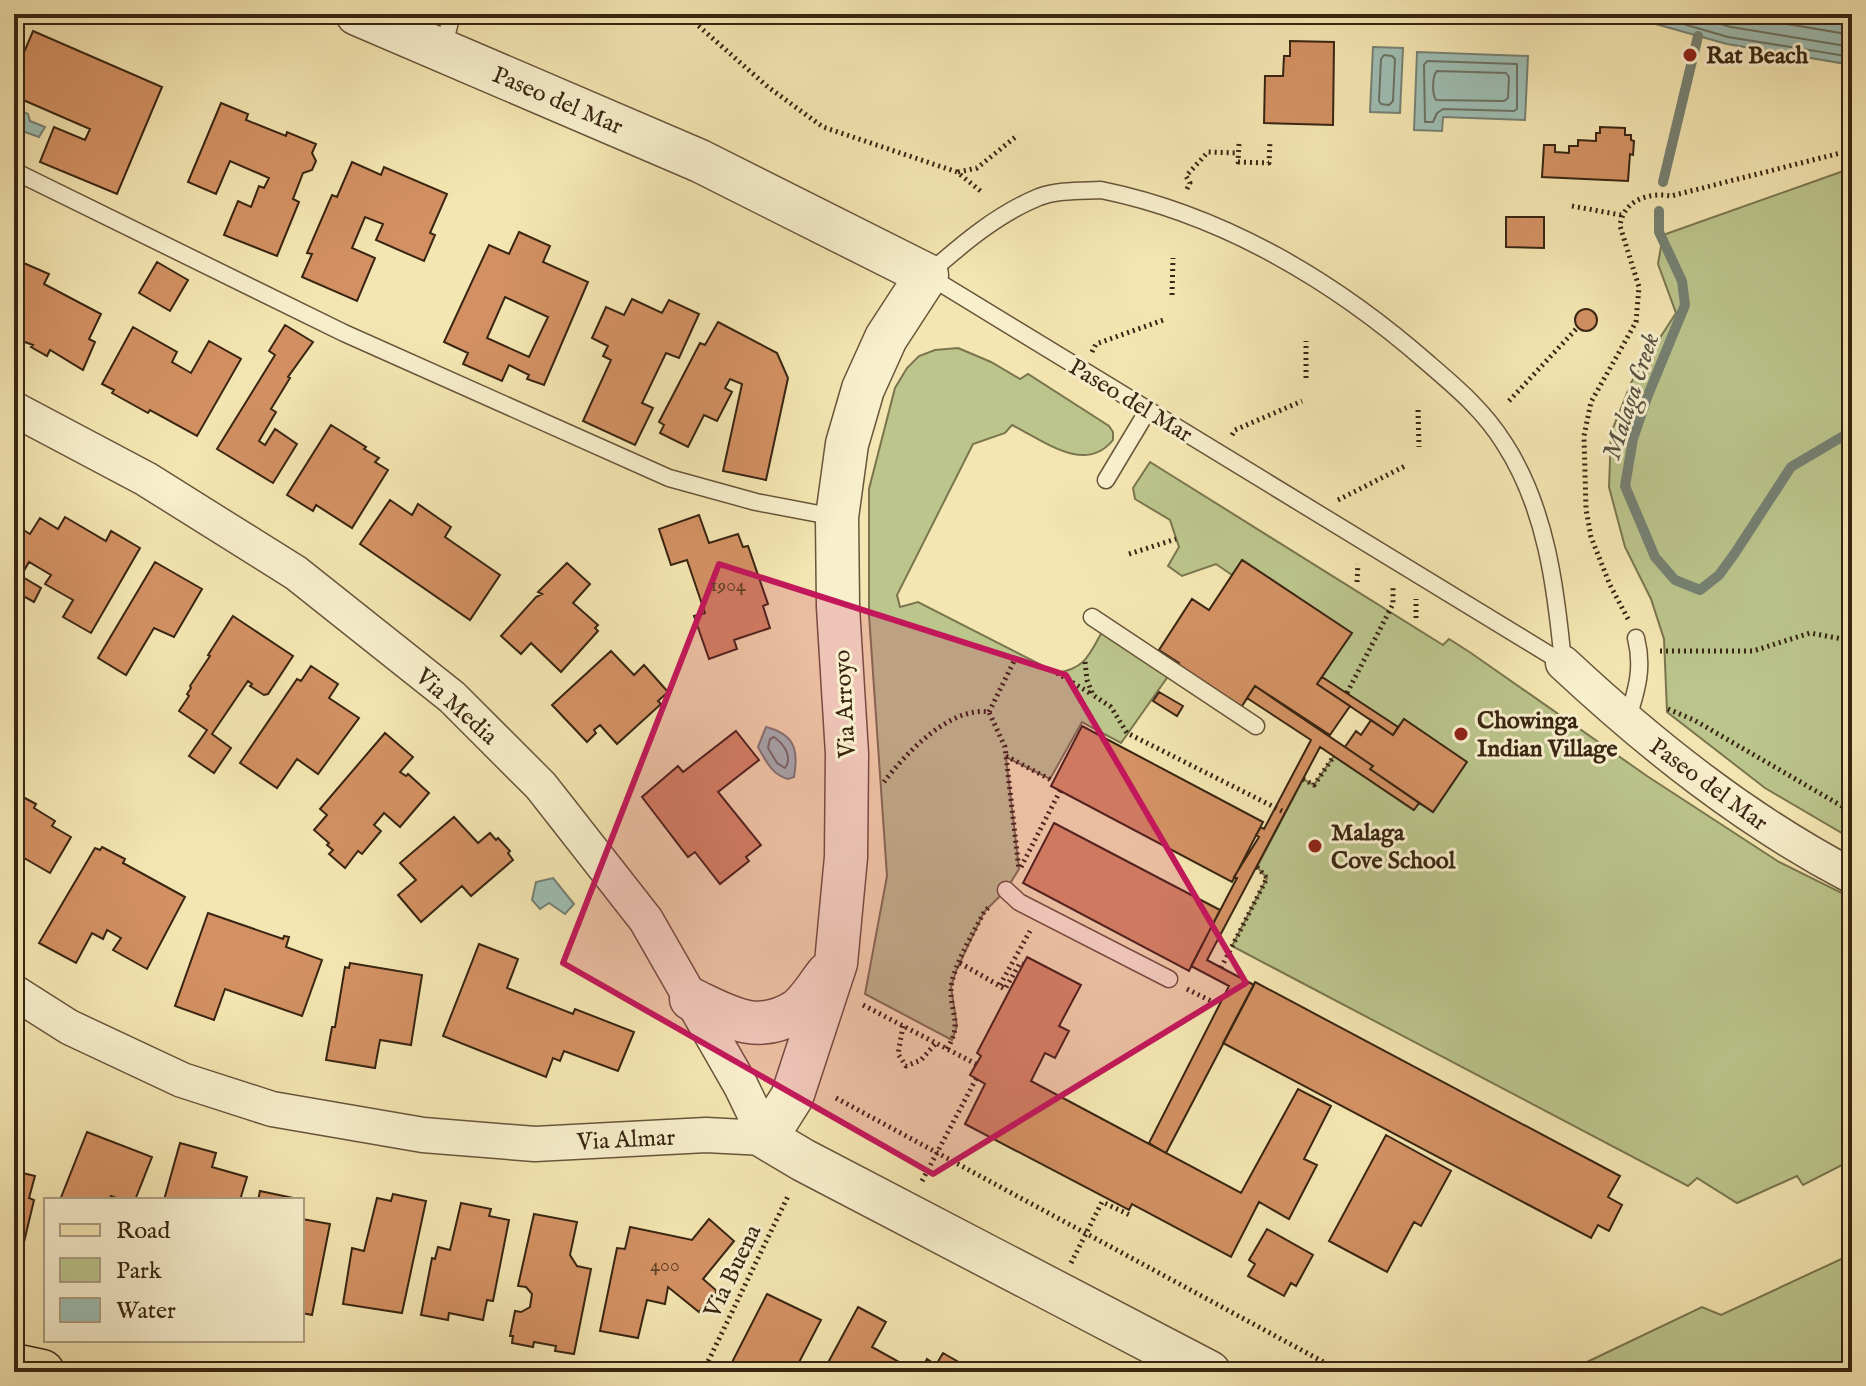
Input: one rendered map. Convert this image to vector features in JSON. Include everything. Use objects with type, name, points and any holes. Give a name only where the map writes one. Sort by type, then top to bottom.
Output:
[{"type":"main road","points":[[14,1366],[42,1372]]},
{"type":"street","name":"Paseo del Mar","points":[[357,14],[447,32],[927,275]]},
{"type":"street","name":"Via Arroyo","points":[[766,1138],[792,1097],[836,963],[846,857],[847,754],[838,607],[837,517],[847,444],[863,389],[886,338],[927,275]]},
{"type":"street","name":"Via Media","points":[[14,409],[146,479],[296,573],[452,697],[541,786],[646,920],[741,1086],[766,1138]]},
{"type":"street","name":"Paseo del Mar","points":[[1563,663],[1627,723],[1712,789],[1798,848],[1852,876]]},
{"type":"street","points":[[691,999],[745,1024],[774,1022],[798,1010],[836,963]]},
{"type":"street","name":"Via Almar","points":[[14,992],[69,1027],[182,1080],[272,1109],[423,1135],[535,1144],[706,1135],[766,1138],[1209,1372]]},
{"type":"lane","points":[[14,171],[344,333],[655,472],[756,502],[837,517]]},
{"type":"lane","points":[[927,275],[963,243],[1001,217],[1041,196],[1101,190],[1148,200],[1240,237],[1348,299],[1395,334],[1476,405],[1505,444],[1529,493],[1544,536],[1557,606],[1563,663]]},
{"type":"lane","name":"Paseo del Mar","points":[[927,275],[1563,663]]},
{"type":"lane","points":[[1106,480],[1148,410]]},
{"type":"lane","points":[[1092,617],[1256,726]]},
{"type":"lane","points":[[1627,723],[1641,666],[1636,638]]},
{"type":"lane","points":[[1010,885],[1019,902],[1169,979]]},
{"type":"path","points":[[685,14],[768,87],[823,127],[957,172],[983,193]]},
{"type":"path","points":[[957,172],[977,168],[1018,135]]},
{"type":"path","points":[[1239,144],[1238,162],[1269,163],[1270,141]]},
{"type":"path","points":[[1636,638],[1591,537],[1586,509],[1584,436],[1591,402],[1636,322],[1639,287],[1620,226],[1621,215],[1636,200],[1655,193],[1671,196],[1852,150]]},
{"type":"path","points":[[1187,190],[1190,183],[1186,176],[1208,152],[1238,153]]},
{"type":"path","points":[[1572,206],[1621,215]]},
{"type":"path","points":[[1172,295],[1173,258]]},
{"type":"path","points":[[1096,344],[1166,319]]},
{"type":"path","points":[[1509,401],[1578,327]]},
{"type":"path","points":[[1306,341],[1306,378]]},
{"type":"path","points":[[1235,430],[1302,401]]},
{"type":"path","points":[[1418,410],[1419,447]]},
{"type":"path","points":[[1341,499],[1405,466]]},
{"type":"path","points":[[1129,554],[1176,539]]},
{"type":"path","points":[[1347,693],[1393,604]]},
{"type":"path","points":[[1655,651],[1753,651],[1810,633],[1852,643]]},
{"type":"path","points":[[989,712],[1018,653]]},
{"type":"path","points":[[1085,662],[1093,695]]},
{"type":"path","points":[[1057,673],[1111,707],[1127,733],[1282,811]]},
{"type":"path","points":[[1663,707],[1694,720],[1852,812]]},
{"type":"path","points":[[881,786],[898,762],[925,736],[979,710],[989,712],[1006,756],[1019,869],[1026,877]]},
{"type":"path","points":[[1006,756],[1053,781]]},
{"type":"path","points":[[1303,779],[1314,785],[1334,756]]},
{"type":"path","points":[[947,1049],[957,1026],[951,987],[960,963],[984,912],[1010,885],[1060,791]]},
{"type":"path","points":[[1221,968],[1267,878],[1257,867]]},
{"type":"path","points":[[1000,985],[1014,960]]},
{"type":"path","points":[[960,963],[1005,989],[1020,963],[1023,964]]},
{"type":"path","points":[[1189,978],[1184,988],[1219,1005]]},
{"type":"path","points":[[863,1005],[976,1064]]},
{"type":"path","points":[[903,1026],[898,1054],[906,1066],[921,1060],[936,1043]]},
{"type":"path","points":[[924,1176],[976,1079]]},
{"type":"path","points":[[836,1098],[1342,1372]]},
{"type":"path","name":"Via Buena","points":[[703,1372],[793,1186]]},
{"type":"path","points":[[1075,1255],[1102,1202],[1132,1216]]},
{"type":"highlighted area","points":[[719,564],[1066,675],[1246,983],[933,1174],[563,963]]},
{"type":"green space","points":[[1852,168],[1852,839],[1765,788],[1667,712],[1664,639],[1651,599],[1625,547],[1609,487],[1611,433],[1632,381],[1676,313],[1658,264],[1663,235]]},
{"type":"green space","points":[[958,348],[1020,379],[1028,374],[1109,426],[1113,440],[1090,455],[1077,455],[1050,446],[1012,425],[1005,433],[973,444],[897,595],[900,607],[918,602],[1057,673],[1081,664],[1102,632],[1169,675],[1121,743],[1082,722],[1050,779],[1006,757],[1019,869],[1006,890],[984,912],[956,971],[951,987],[957,1026],[952,1040],[865,994],[887,876],[869,615],[869,489],[895,388],[907,368],[919,356],[935,350]]},
{"type":"green space","points":[[1150,462],[1443,645],[1449,639],[1647,776],[1779,862],[1852,898],[1852,1160],[1803,1185],[1797,1176],[1737,1203],[1697,1178],[1688,1186],[1232,946],[1267,878],[1257,867],[1303,779],[1314,785],[1334,756],[1413,810],[1419,803],[1433,812],[1466,762],[1404,719],[1398,727],[1322,677],[1351,633],[1243,560],[1232,575],[1216,564],[1182,576],[1168,566],[1179,547],[1170,520],[1135,499],[1133,488]]},
{"type":"green space","points":[[1852,1254],[1852,1372],[1566,1372],[1702,1307],[1721,1315]]},
{"type":"water","points":[[1620,14],[1852,14],[1852,65],[1727,44]]},
{"type":"water","points":[[1373,47],[1403,48],[1400,113],[1370,112]]},
{"type":"water","points":[[1417,52],[1528,56],[1525,120],[1443,117],[1442,131],[1414,130]]},
{"type":"water","points":[[14,108],[28,114],[30,121],[45,127],[39,137],[25,132],[20,135],[14,133]]},
{"type":"water","points":[[766,727],[783,734],[792,744],[796,758],[794,777],[788,779],[778,774],[758,747]]},
{"type":"water","points":[[553,878],[574,904],[565,914],[549,903],[540,909],[532,900],[536,882]]},
{"type":"building","points":[[33,31],[162,87],[117,194],[40,162],[54,127],[85,140],[90,129],[14,96],[14,76]]},
{"type":"building","points":[[1290,41],[1334,42],[1333,125],[1264,123],[1265,76],[1283,76],[1284,56],[1290,56]]},
{"type":"building","points":[[221,103],[248,114],[246,120],[316,144],[312,153],[316,161],[312,170],[303,173],[293,199],[299,202],[277,256],[224,235],[238,201],[251,207],[259,186],[264,188],[269,178],[230,161],[216,194],[188,182]]},
{"type":"building","points":[[1600,127],[1625,128],[1625,135],[1631,135],[1634,141],[1628,181],[1542,177],[1544,145],[1555,145],[1555,152],[1569,153],[1569,146],[1578,146],[1578,140],[1596,141]]},
{"type":"building","points":[[352,162],[381,175],[384,167],[447,194],[430,233],[435,235],[424,261],[376,240],[383,224],[365,217],[352,248],[375,258],[357,301],[302,277],[312,254],[307,253],[332,195],[337,197]]},
{"type":"building","points":[[1506,217],[1544,217],[1544,248],[1506,247]]},
{"type":"building","points":[[519,232],[550,246],[543,262],[588,282],[544,385],[527,379],[529,375],[509,365],[502,381],[463,364],[468,353],[444,342],[489,245],[509,254]],"holes":[[[505,297],[548,317],[529,357],[487,338]]]},
{"type":"building","points":[[19,261],[49,274],[44,284],[101,314],[89,339],[95,342],[83,370],[50,350],[47,356],[31,347],[33,345],[14,338],[14,272]]},
{"type":"building","points":[[157,262],[188,280],[170,311],[139,293]]},
{"type":"building","points":[[632,299],[662,313],[669,300],[699,314],[679,358],[666,353],[642,403],[653,408],[635,445],[583,421],[611,360],[603,356],[608,346],[592,338],[606,307],[624,315]]},
{"type":"building","points":[[1586,309],[1594,312],[1597,320],[1594,328],[1586,331],[1578,328],[1575,320],[1578,312]]},
{"type":"building","points":[[718,322],[777,353],[788,378],[766,480],[723,471],[742,384],[730,379],[725,388],[732,392],[717,421],[704,415],[688,447],[660,433],[664,425],[659,422],[700,343],[705,345]]},
{"type":"building","points":[[285,325],[313,342],[288,377],[271,409],[276,412],[259,441],[265,445],[275,429],[297,444],[273,483],[217,449],[275,355],[269,351]]},
{"type":"building","points":[[133,327],[177,352],[172,362],[191,373],[209,341],[241,359],[197,436],[150,410],[148,413],[102,384]]},
{"type":"building","points":[[331,425],[366,447],[364,449],[379,458],[375,462],[388,470],[352,528],[316,505],[313,511],[287,495]]},
{"type":"building","points":[[390,500],[412,515],[418,504],[451,527],[445,537],[500,575],[470,620],[360,544]]},
{"type":"building","points":[[699,515],[709,543],[738,534],[743,547],[748,546],[768,604],[763,606],[770,628],[734,640],[737,649],[709,659],[694,616],[705,613],[687,560],[671,565],[659,529]]},
{"type":"building","points":[[65,517],[106,541],[111,531],[140,548],[91,633],[63,617],[73,600],[45,584],[51,575],[29,562],[21,576],[41,588],[34,602],[14,591],[14,538],[20,528],[30,534],[40,518],[58,529]]},
{"type":"building","points":[[1242,560],[1352,633],[1317,684],[1350,706],[1330,735],[1255,686],[1240,709],[1176,667],[1179,663],[1159,650],[1192,599],[1209,610]]},
{"type":"building","points":[[155,562],[202,589],[174,637],[154,628],[126,675],[98,658]]},
{"type":"building","points":[[567,563],[590,584],[573,603],[598,625],[595,628],[598,631],[561,672],[531,643],[521,654],[501,636]]},
{"type":"building","points":[[233,616],[293,656],[268,694],[264,695],[250,686],[252,684],[248,681],[212,734],[231,748],[214,773],[189,756],[207,730],[179,711],[189,696],[190,686]]},
{"type":"building","points":[[611,651],[634,675],[644,665],[668,692],[658,701],[661,704],[617,744],[600,725],[587,742],[552,705]]},
{"type":"building","points":[[311,666],[338,684],[329,698],[359,718],[318,774],[297,759],[277,788],[240,763],[297,679],[301,681]]},
{"type":"building","points":[[1322,677],[1398,727],[1393,735],[1317,684]]},
{"type":"building","points":[[1255,686],[1373,766],[1370,769],[1419,803],[1414,810],[1320,747],[1207,960],[1254,985],[1166,1153],[1149,1143],[1229,986],[1191,966],[1237,878],[1234,877],[1259,837],[1256,835],[1261,827],[1264,829],[1311,740],[1247,698]]},
{"type":"building","points":[[1159,692],[1183,706],[1177,716],[1153,701]]},
{"type":"building","points":[[1404,719],[1467,762],[1433,812],[1370,769],[1373,766],[1345,747],[1356,731],[1361,735],[1371,720],[1393,735]]},
{"type":"building","points":[[1082,726],[1263,822],[1232,882],[1051,786]]},
{"type":"building","points":[[736,731],[759,760],[718,792],[761,845],[746,857],[749,861],[720,884],[695,852],[688,857],[642,797],[678,766],[683,772]]},
{"type":"building","points":[[385,733],[413,757],[400,772],[406,776],[408,774],[429,793],[400,827],[384,813],[374,825],[381,831],[362,854],[358,851],[345,868],[329,854],[333,850],[327,845],[329,843],[314,830],[327,815],[320,809]]},
{"type":"building","points":[[23,797],[55,821],[52,826],[71,837],[50,873],[24,858],[14,874],[14,812]]},
{"type":"building","points":[[454,817],[478,843],[490,833],[496,840],[498,838],[510,851],[508,853],[513,860],[471,896],[462,886],[421,922],[398,895],[416,880],[400,863]]},
{"type":"building","points":[[1054,823],[1220,910],[1189,971],[1023,883]]},
{"type":"building","points":[[102,847],[125,859],[123,863],[185,897],[147,969],[113,950],[121,938],[107,930],[103,939],[92,933],[76,963],[39,943],[95,848],[100,850]]},
{"type":"building","points":[[208,913],[283,939],[284,936],[289,937],[286,947],[322,960],[302,1016],[225,989],[214,1020],[175,1006]]},
{"type":"building","points":[[479,944],[518,959],[507,988],[573,1014],[575,1009],[634,1032],[618,1071],[564,1051],[560,1061],[553,1058],[546,1077],[443,1036]]},
{"type":"building","points":[[1027,957],[1081,985],[1059,1026],[1069,1031],[1055,1058],[1045,1053],[1031,1081],[1241,1193],[1298,1089],[1331,1106],[1304,1159],[1317,1165],[1289,1219],[1259,1202],[1231,1257],[1132,1204],[1129,1210],[965,1124],[985,1084],[970,1075],[981,1056],[977,1053]]},
{"type":"building","points":[[350,963],[422,975],[411,1045],[380,1040],[375,1068],[326,1060],[345,967],[349,968]]},
{"type":"building","points":[[1255,982],[1620,1176],[1608,1197],[1622,1205],[1609,1231],[1598,1225],[1591,1238],[1223,1043]]},
{"type":"building","points":[[87,1132],[152,1157],[136,1198],[61,1198]]},
{"type":"building","points":[[1386,1135],[1451,1171],[1421,1226],[1414,1222],[1387,1272],[1329,1241]]},
{"type":"building","points":[[180,1143],[216,1153],[212,1167],[247,1177],[241,1198],[165,1198]]},
{"type":"building","points":[[14,1171],[35,1176],[29,1198],[34,1200],[19,1263],[14,1262]]},
{"type":"building","points":[[260,1191],[293,1198],[258,1198]]},
{"type":"building","points":[[393,1194],[426,1201],[402,1313],[343,1304],[352,1248],[364,1251],[377,1198],[391,1201]]},
{"type":"building","points":[[461,1203],[491,1209],[489,1216],[509,1220],[493,1301],[487,1300],[483,1320],[449,1313],[448,1320],[421,1315],[432,1258],[435,1259],[438,1247],[450,1250]]},
{"type":"building","points":[[534,1214],[577,1222],[570,1255],[577,1266],[591,1269],[574,1354],[555,1351],[556,1346],[534,1342],[533,1347],[512,1343],[513,1336],[510,1336],[515,1311],[521,1312],[530,1307],[532,1294],[526,1287],[518,1286]]},
{"type":"building","points":[[304,1219],[330,1224],[312,1315],[304,1313]]},
{"type":"building","points":[[709,1219],[734,1241],[703,1279],[717,1291],[699,1312],[668,1287],[665,1304],[647,1300],[638,1338],[600,1331],[617,1248],[625,1249],[630,1227],[692,1240]]},
{"type":"building","points":[[1267,1229],[1313,1255],[1296,1286],[1291,1283],[1284,1296],[1248,1276],[1255,1264],[1249,1260]]},
{"type":"building","points":[[767,1294],[821,1320],[794,1372],[727,1372]]},
{"type":"building","points":[[858,1307],[886,1322],[872,1347],[901,1363],[895,1372],[823,1372]]},
{"type":"building","points":[[943,1353],[976,1372],[920,1372],[927,1359],[936,1365]]},
{"type":"waterway","name":"Malaga Creek","points":[[1663,182],[1698,36]]},
{"type":"waterway","name":"Malaga Creek","points":[[1659,211],[1659,232],[1682,281],[1685,305],[1633,439],[1625,486],[1655,557],[1675,580],[1700,590],[1719,575],[1791,467],[1845,435],[1852,435]]},
{"type":"place","name":"Rat Beach","points":[[1690,55]]},
{"type":"place","name":"Chowinga Indian Village","points":[[1461,734]]},
{"type":"place","name":"Malaga Cove School","points":[[1315,846]]}]
